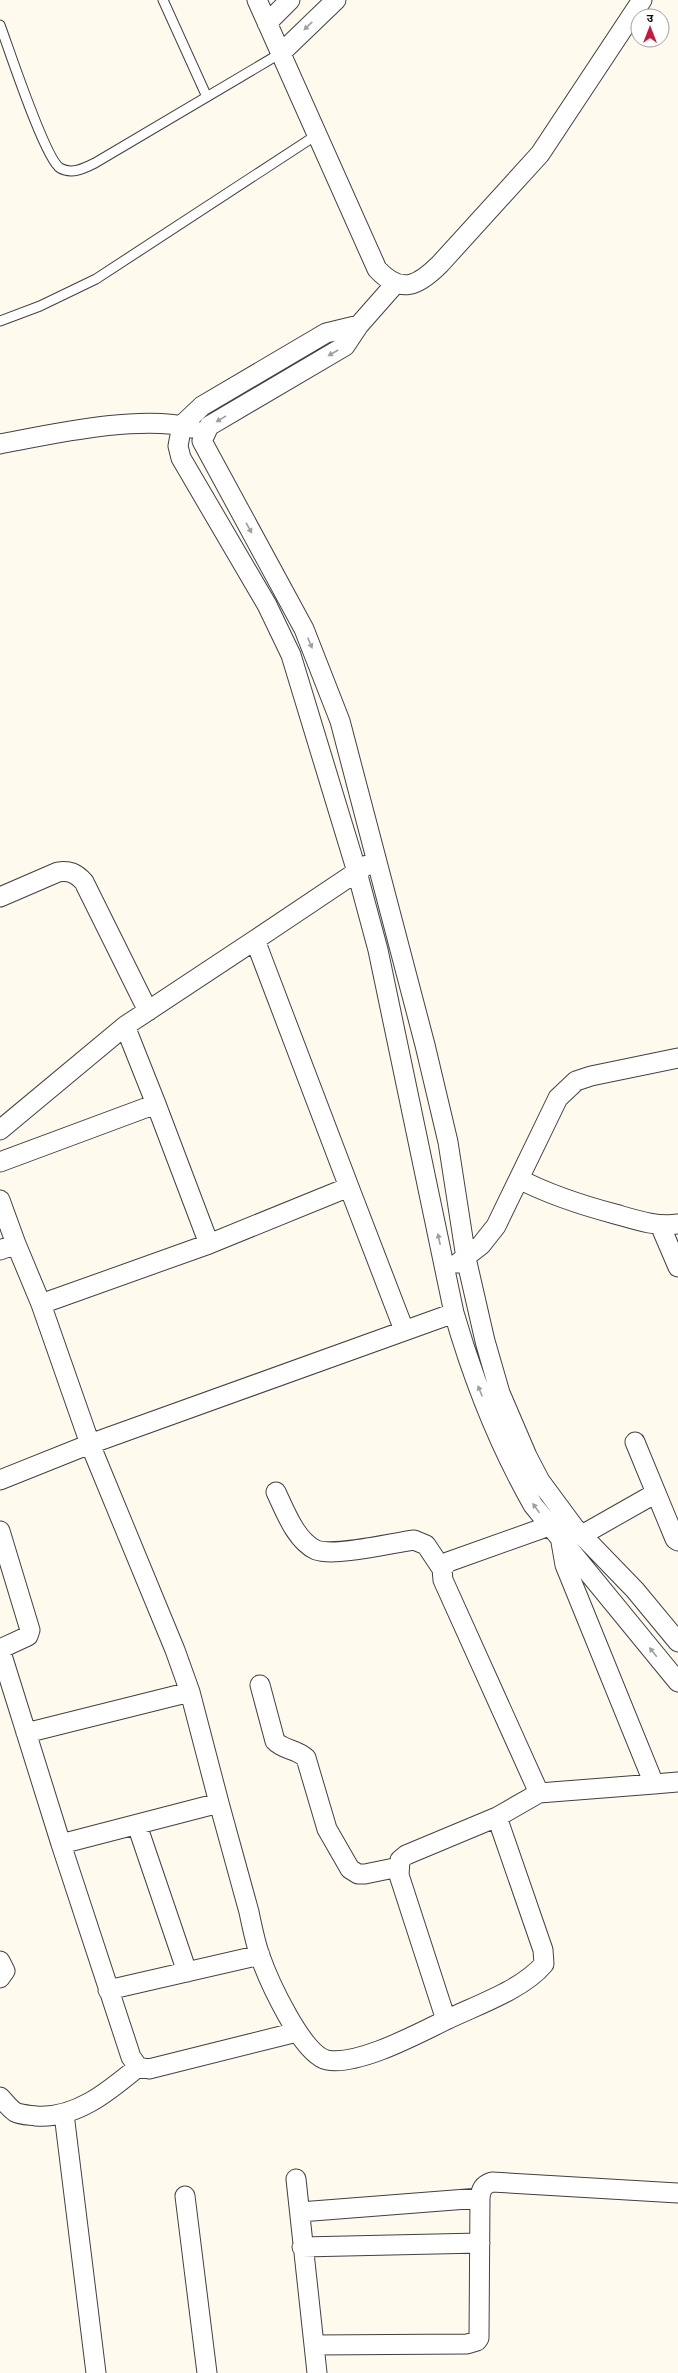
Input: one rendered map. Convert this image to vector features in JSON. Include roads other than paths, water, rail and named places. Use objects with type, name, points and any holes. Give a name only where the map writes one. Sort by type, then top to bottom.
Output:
[{"type":"street","points":[[257,0],[377,269],[388,281],[396,284],[410,284],[424,280],[540,154],[642,0]]},
{"type":"street","points":[[267,23],[290,0]]},
{"type":"street","points":[[281,53],[336,0]]},
{"type":"street","points":[[396,284],[359,325],[344,346],[216,422],[205,431],[202,441],[205,450],[304,629],[322,669],[340,721],[437,1094],[448,1142],[466,1258],[485,1341],[500,1393],[527,1456],[540,1481],[582,1535],[635,1590],[678,1642]]},
{"type":"street","points":[[359,325],[326,333],[202,406],[182,425],[178,446],[181,458],[267,605],[291,656],[357,872],[378,950],[454,1313],[476,1380],[515,1474],[533,1505],[678,1682]]},
{"type":"street","points":[[0,444],[78,430],[139,424],[182,425],[205,431]]},
{"type":"street","points":[[0,1130],[125,1026],[142,999],[255,940],[377,859]]},
{"type":"street","points":[[0,897],[58,872],[64,871],[77,874],[84,882],[142,999]]},
{"type":"street","points":[[255,940],[404,1330]]},
{"type":"street","points":[[125,1026],[209,1244]]},
{"type":"street","points":[[446,1272],[481,1245],[496,1226],[558,1098],[569,1087],[591,1076],[678,1058]]},
{"type":"street","points":[[410,1103],[437,1094]]},
{"type":"street","points":[[0,1162],[156,1104]]},
{"type":"street","points":[[519,1179],[549,1194],[581,1206],[669,1225],[678,1267]]},
{"type":"street","points":[[42,1304],[209,1244],[349,1187]]},
{"type":"street","points":[[0,1200],[8,1247],[42,1304],[90,1444],[157,1602],[190,1692],[260,1956],[286,2014],[297,2032],[318,2056],[326,2060],[338,2061],[367,2055],[446,2020],[523,1983],[535,1974],[544,1964],[543,1950],[497,1817]]},
{"type":"street","points":[[0,1480],[90,1444],[454,1313]]},
{"type":"street","points":[[635,1442],[678,1541]]},
{"type":"street","points":[[276,1492],[295,1528],[316,1550],[334,1552],[414,1540],[426,1546],[442,1569],[443,1580],[539,1793]]},
{"type":"street","points":[[582,1535],[656,1493]]},
{"type":"street","points":[[442,1569],[448,1562],[555,1532],[565,1514]]},
{"type":"street","points":[[0,1531],[30,1630],[28,1636],[0,1649],[61,1844],[131,2057],[138,2067],[149,2069],[297,2032]]},
{"type":"street","points":[[555,1532],[565,1565],[654,1784]]},
{"type":"street","points":[[260,1685],[275,1741],[281,1746],[298,1752],[306,1758],[327,1829],[350,1870],[358,1874],[365,1874],[399,1867]]},
{"type":"street","points":[[26,1733],[190,1692]]},
{"type":"street","points":[[446,2020],[399,1875],[400,1860],[406,1855],[497,1817],[539,1793],[678,1782]]},
{"type":"street","points":[[61,1844],[219,1804]]},
{"type":"street","points":[[137,1825],[187,1972]]},
{"type":"street","points":[[108,1990],[260,1956]]},
{"type":"street","points":[[0,1961],[4,1971],[0,1978]]},
{"type":"street","points":[[0,2097],[16,2112],[26,2115],[42,2116],[64,2114],[108,2092],[138,2067]]},
{"type":"street","points":[[64,2114],[96,2373]]},
{"type":"street","points":[[296,2179],[302,2247],[317,2373]]},
{"type":"street","points":[[314,2345],[467,2344],[477,2341],[479,2338],[480,2198],[482,2187],[492,2182],[678,2193]]},
{"type":"street","points":[[185,2196],[207,2373]]},
{"type":"street","points":[[300,2212],[480,2198]]},
{"type":"street","points":[[302,2247],[480,2243]]},
{"type":"lane","points":[[164,0],[207,97]]},
{"type":"lane","points":[[0,25],[44,142],[54,162],[61,168],[69,171],[82,170],[281,53]]},
{"type":"lane","points":[[0,321],[40,306],[96,279],[318,134]]}]
